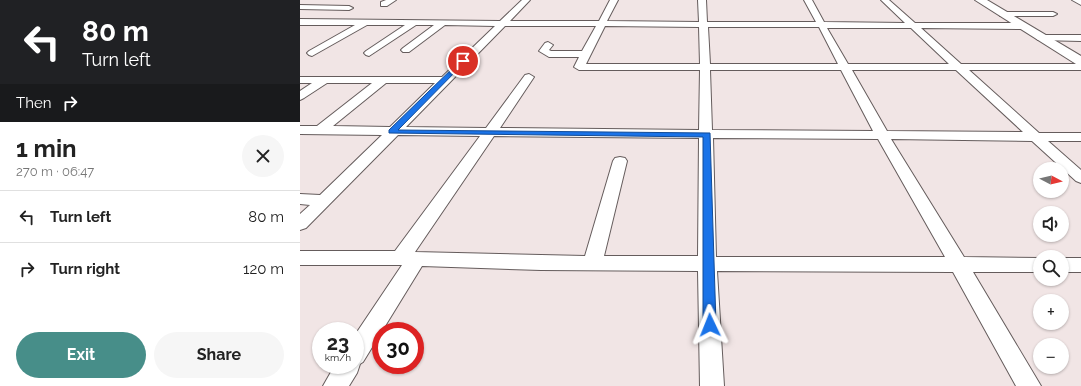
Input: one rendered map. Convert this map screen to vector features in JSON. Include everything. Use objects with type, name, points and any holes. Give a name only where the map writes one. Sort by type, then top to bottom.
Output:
[{"type":"street","points":[[384,4],[392,0]]},
{"type":"street","points":[[300,224],[526,0]]},
{"type":"street","points":[[614,0],[579,67],[958,68],[1081,66]]},
{"type":"street","points":[[702,0],[707,134],[708,263],[712,386]]},
{"type":"street","points":[[808,0],[882,135],[959,264],[1029,386]]},
{"type":"street","points":[[885,0],[958,68],[1081,178]]},
{"type":"street","points":[[980,0],[1081,62]]},
{"type":"street","points":[[1076,0],[1081,2]]},
{"type":"street","points":[[300,7],[349,8]]},
{"type":"street","points":[[300,22],[328,8]]},
{"type":"street","points":[[1003,14],[1053,14]]},
{"type":"street","points":[[300,22],[1022,26]]},
{"type":"street","points":[[300,29],[315,22]]},
{"type":"street","points":[[312,53],[365,22]]},
{"type":"street","points":[[369,53],[414,23]]},
{"type":"street","points":[[406,50],[443,23]]},
{"type":"street","points":[[1042,38],[1081,38]]},
{"type":"street","points":[[548,45],[544,51],[548,54],[586,54]]},
{"type":"street","points":[[364,339],[408,259],[490,132],[529,77]]},
{"type":"street","points":[[300,80],[444,80]]},
{"type":"street","points":[[300,96],[325,80]]},
{"type":"street","points":[[320,130],[383,80]]},
{"type":"street","points":[[300,130],[1081,137]]},
{"type":"street","points":[[593,263],[620,161]]},
{"type":"street","points":[[300,199],[324,200]]},
{"type":"street","points":[[300,258],[593,263],[1033,265]]},
{"type":"street","points":[[1069,265],[1081,265]]},
{"type":"street","points":[[335,386],[342,374]]},
{"type":"route","points":[[463,61],[392,132],[707,134],[710,325]]}]
